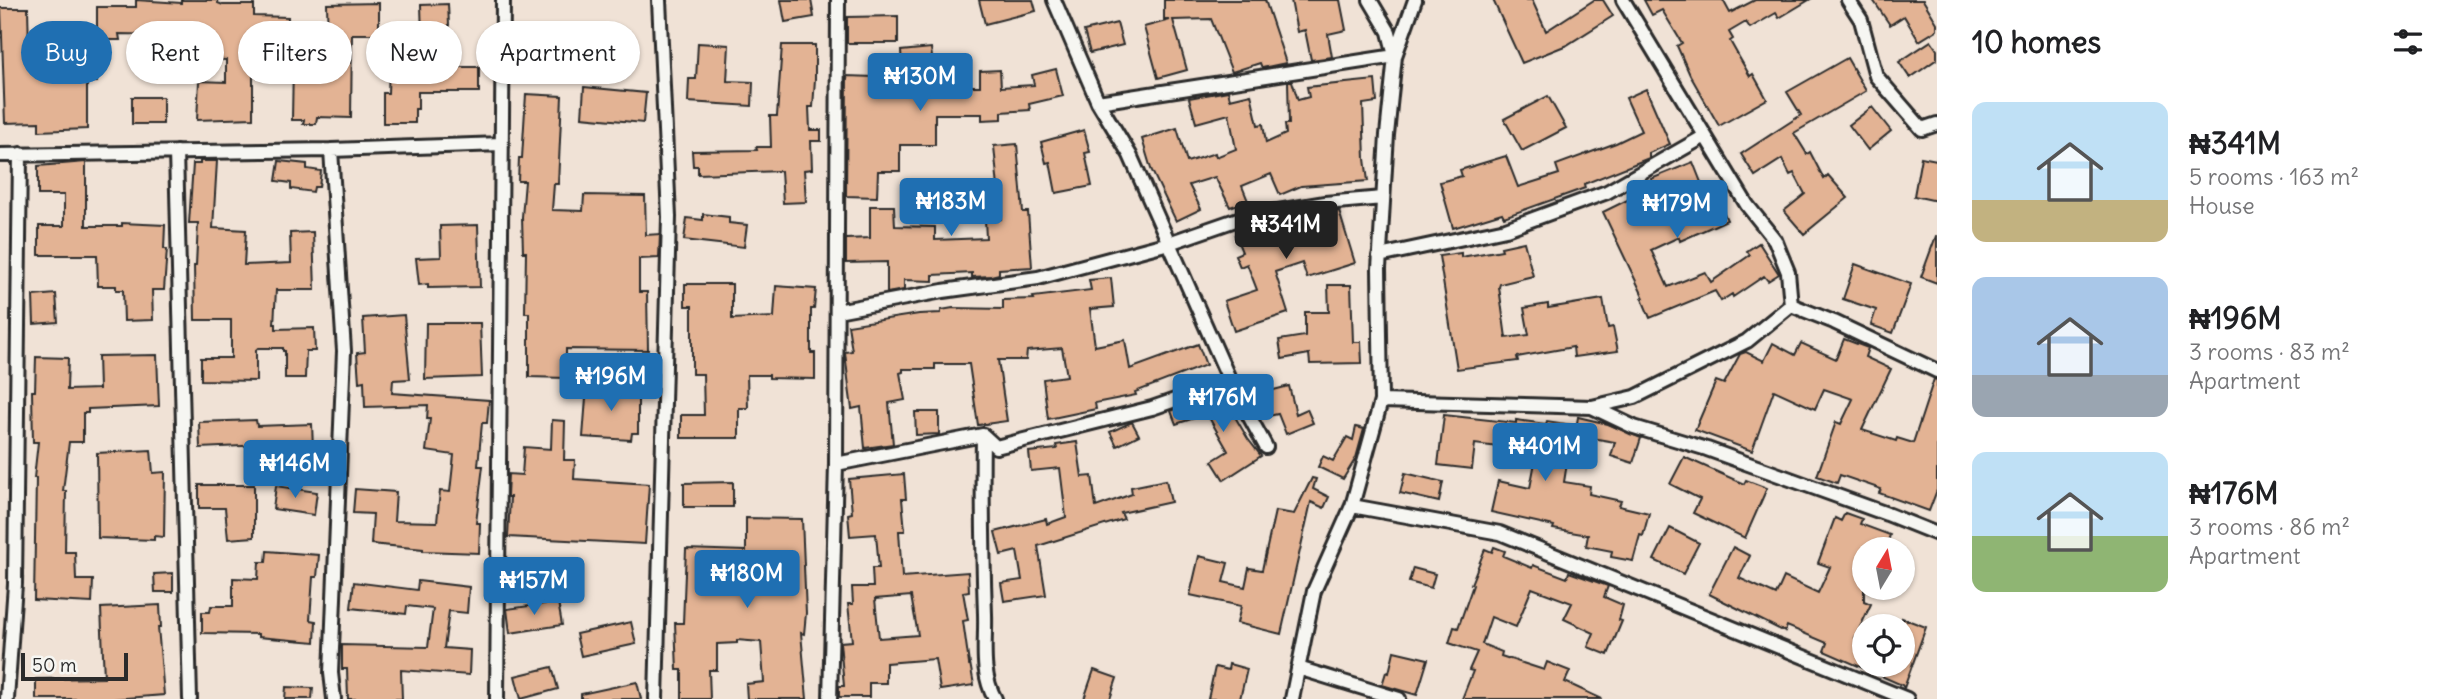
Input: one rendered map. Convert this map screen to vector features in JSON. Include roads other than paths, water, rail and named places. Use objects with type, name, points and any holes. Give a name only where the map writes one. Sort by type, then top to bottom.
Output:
[{"type":"street","points":[[497,699],[503,0]]},
{"type":"street","points":[[656,699],[669,217],[660,0]]},
{"type":"street","points":[[830,699],[836,464],[838,0]]},
{"type":"street","points":[[1054,0],[1098,102],[1130,155],[1230,381],[1266,447]]},
{"type":"street","points":[[1370,0],[1388,32],[1395,56]]},
{"type":"street","points":[[1292,699],[1314,591],[1352,506],[1381,401],[1379,256],[1395,56],[1415,0]]},
{"type":"street","points":[[1623,0],[1747,205],[1775,240],[1788,272],[1791,305]]},
{"type":"street","points":[[1848,0],[1861,20],[1876,76],[1922,128],[1937,124]]},
{"type":"street","points":[[1098,102],[1395,56]]},
{"type":"street","points":[[1379,256],[1506,229],[1607,192],[1705,136]]},
{"type":"street","points":[[0,155],[331,150],[501,144]]},
{"type":"street","points":[[331,150],[344,351],[332,660],[334,699]]},
{"type":"street","points":[[176,152],[190,699]]},
{"type":"street","points":[[7,699],[15,584],[20,154]]},
{"type":"street","points":[[837,311],[943,291],[1038,278],[1169,243],[1247,216],[1325,203],[1383,198]]},
{"type":"street","points":[[1791,305],[1834,322],[1937,371]]},
{"type":"street","points":[[1381,401],[1592,407],[1635,397],[1747,341],[1791,305]]},
{"type":"street","points":[[983,435],[996,447],[1152,408],[1230,381]]},
{"type":"street","points":[[1592,407],[1634,427],[1707,449],[1937,534]]},
{"type":"street","points":[[836,464],[983,435]]},
{"type":"street","points":[[983,435],[981,519],[984,667],[995,699]]},
{"type":"street","points":[[1352,506],[1500,533],[1907,699]]},
{"type":"street","points":[[1298,668],[1399,699]]}]
